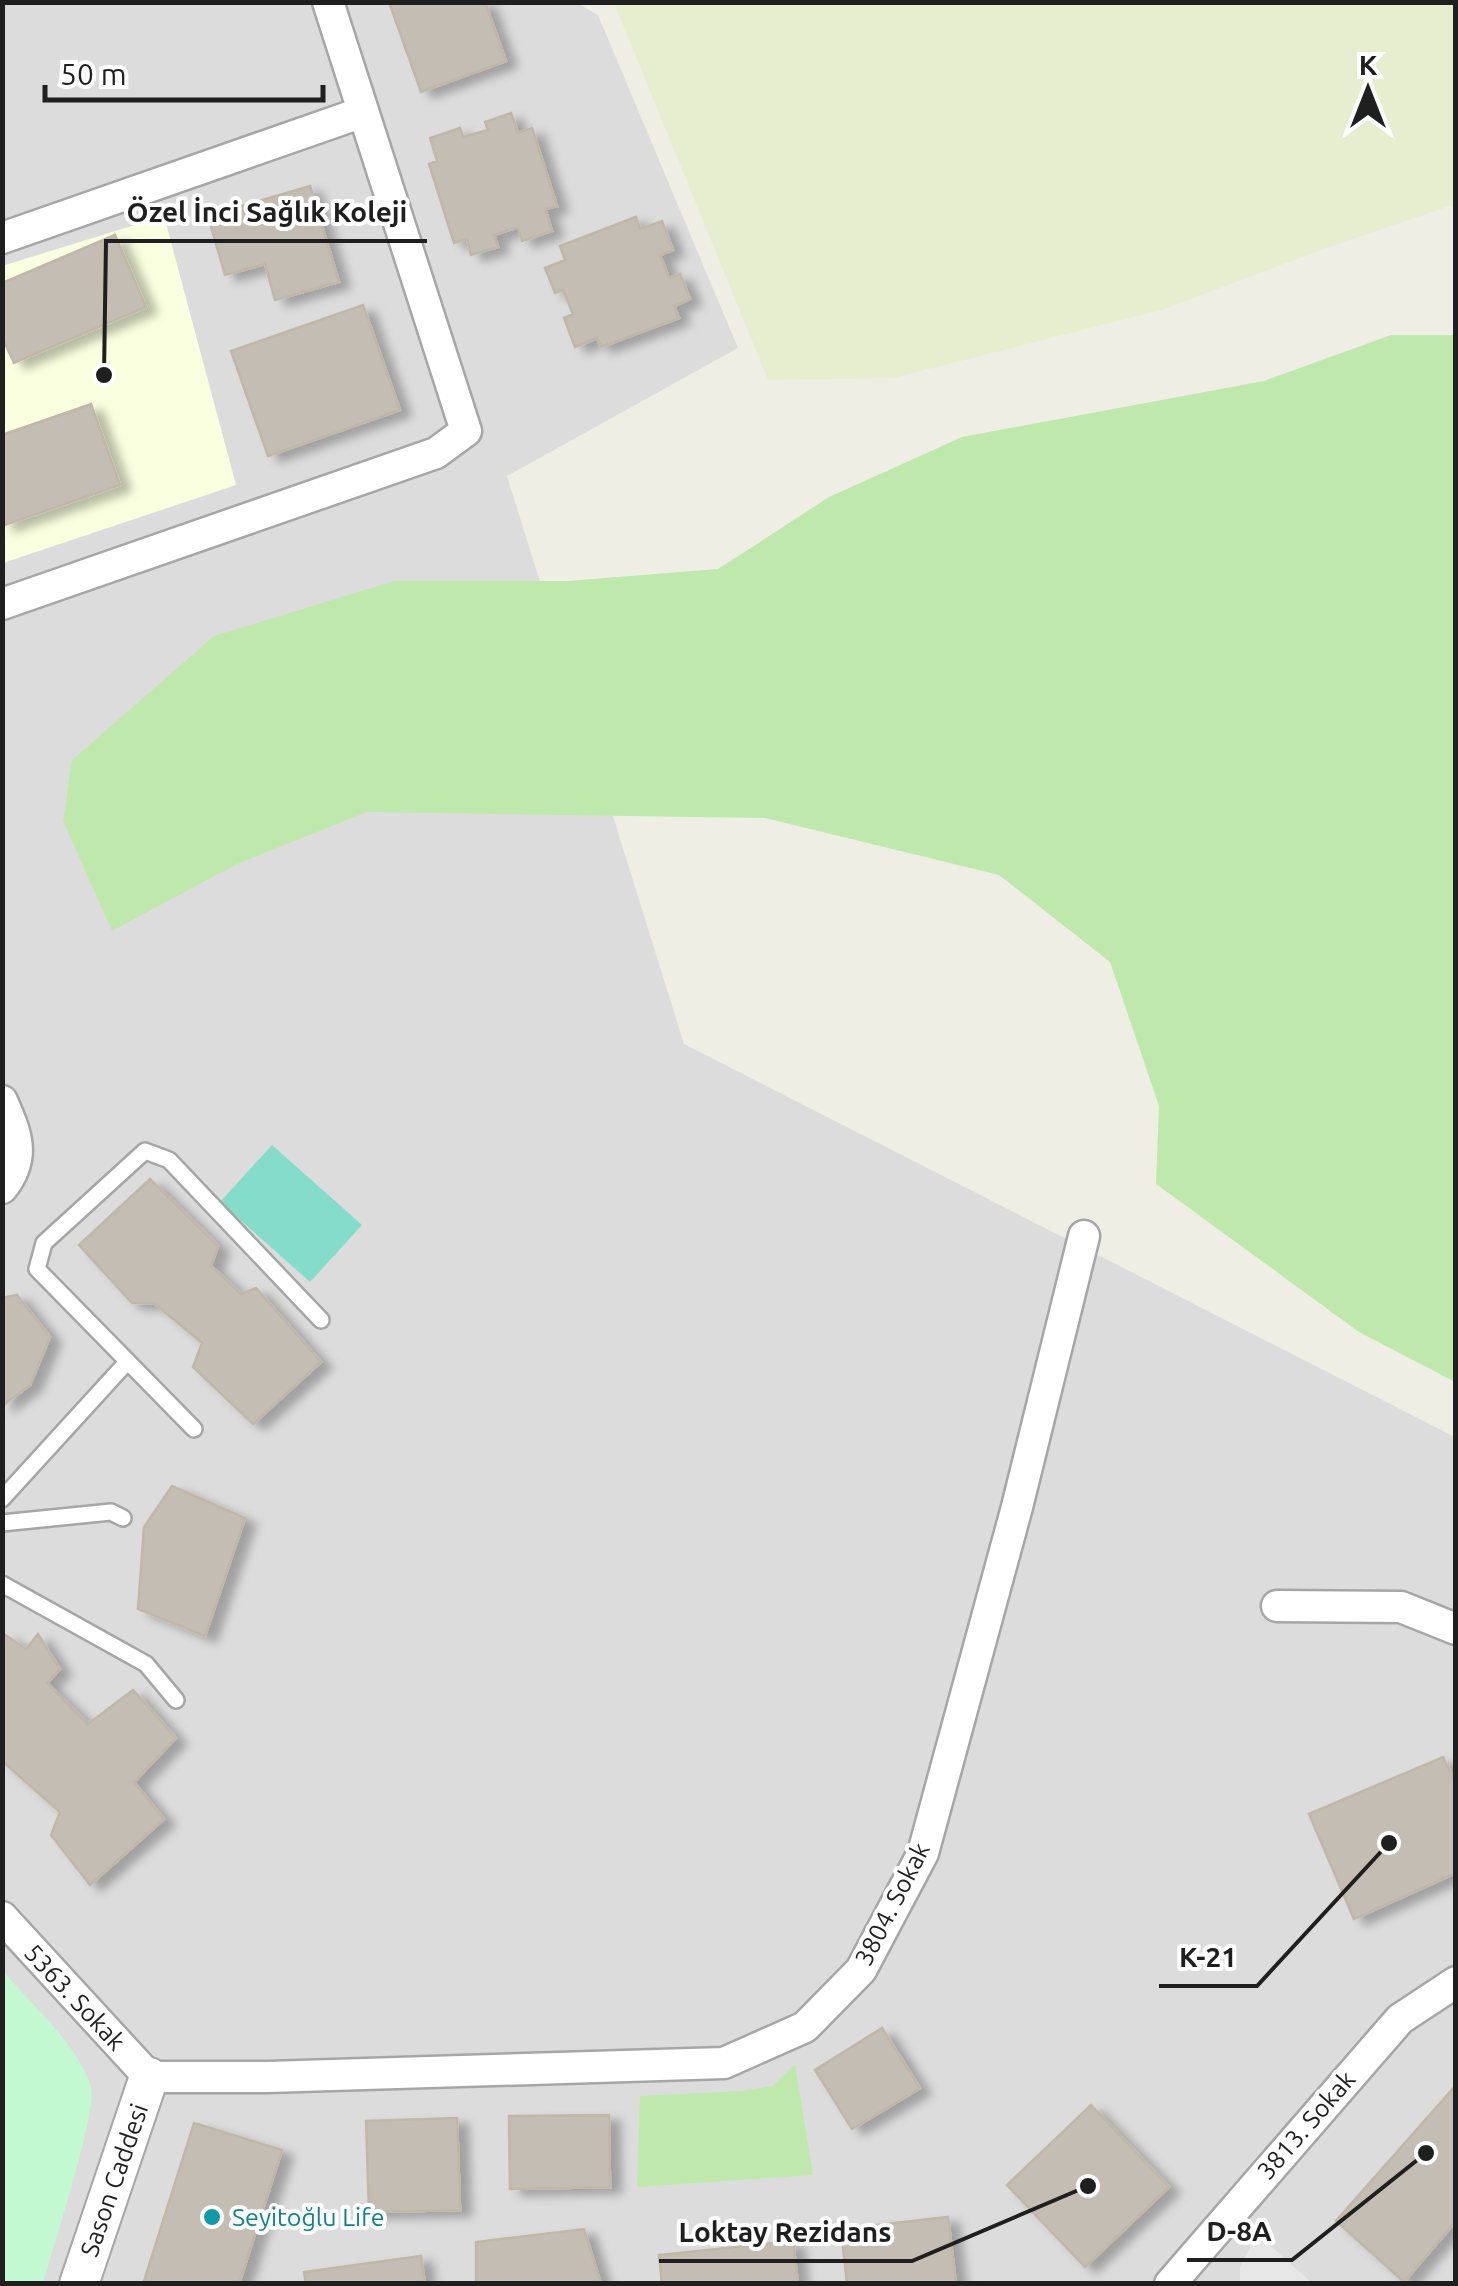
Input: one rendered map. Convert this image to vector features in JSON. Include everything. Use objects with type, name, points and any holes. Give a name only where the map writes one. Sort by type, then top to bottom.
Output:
[{"type":"street","points":[[2,604],[436,453],[466,431],[328,2]]},
{"type":"street","points":[[2,238],[364,112]]},
{"type":"street","points":[[2,1101],[18,1140],[12,1176],[2,1188]]},
{"type":"street","name":"3804. Sokak","points":[[149,2076],[724,2063],[805,2028],[861,1970],[923,1853],[1017,1506],[1084,1236]]},
{"type":"street","points":[[1277,1606],[1401,1607],[1456,1629]]},
{"type":"street","name":"5363. Sokak","points":[[2,1916],[149,2076]]},
{"type":"street","name":"3813. Sokak","points":[[1170,2284],[1400,2019],[1456,1982]]},
{"type":"street","name":"Sason Caddesi","points":[[80,2284],[149,2076]]},
{"type":"lane","points":[[194,1429],[36,1269],[44,1242],[144,1151],[169,1160],[321,1320]]},
{"type":"lane","points":[[2,1500],[127,1362]]},
{"type":"lane","points":[[2,1523],[112,1512],[123,1518]]},
{"type":"lane","points":[[2,1584],[146,1664],[176,1700]]},
{"type":"shaded area","points":[[3,3],[577,3],[598,15],[738,348],[507,476],[684,1044],[1455,1437],[1455,2283],[3,2284]]},
{"type":"shaded area","points":[[614,3],[1455,3],[1455,208],[1450,206],[1321,250],[1162,310],[893,378],[768,380]]},
{"type":"shaded area","points":[[164,216],[236,485],[3,563],[2,266]]},
{"type":"shaded area","points":[[272,1145],[362,1225],[310,1282],[220,1202]]},
{"type":"shaded area","points":[[1257,2234],[1312,2283],[1240,2283],[1240,2267]]},
{"type":"green space","points":[[1391,335],[1455,335],[1455,1382],[1359,1332],[1156,1184],[1159,1106],[1110,962],[999,875],[765,818],[367,812],[237,864],[112,931],[63,821],[72,760],[214,636],[394,581],[567,581],[718,569],[829,497],[962,437],[1264,381]]},
{"type":"green space","points":[[3,1971],[66,2042],[91,2088],[81,2152],[43,2283],[3,2283]]},
{"type":"green space","points":[[795,2064],[813,2175],[637,2187],[640,2096],[773,2086]]},
{"type":"building","points":[[389,2],[485,2],[506,61],[421,92]]},
{"type":"building","points":[[511,113],[518,133],[532,128],[557,206],[545,209],[552,231],[522,241],[518,227],[494,235],[498,247],[471,255],[467,239],[454,243],[429,164],[437,161],[430,138],[460,128],[463,137],[488,130],[485,122]]},
{"type":"building","points":[[310,186],[339,282],[275,300],[265,264],[225,275],[208,216]]},
{"type":"building","points":[[636,217],[640,229],[662,221],[673,250],[660,255],[669,278],[680,274],[690,299],[674,306],[679,318],[601,347],[597,338],[575,347],[564,318],[573,314],[563,290],[555,293],[545,268],[565,260],[560,246]]},
{"type":"building","points":[[115,235],[146,307],[14,363],[2,337],[2,283]]},
{"type":"building","points":[[363,305],[400,410],[268,456],[231,351]]},
{"type":"building","points":[[91,404],[120,485],[2,526],[2,435]]},
{"type":"building","points":[[150,1179],[218,1246],[211,1266],[241,1294],[256,1288],[321,1362],[253,1424],[193,1367],[202,1343],[154,1303],[132,1303],[79,1245]]},
{"type":"building","points":[[17,1295],[50,1337],[30,1385],[2,1406],[2,1298]]},
{"type":"building","points":[[172,1486],[245,1518],[205,1636],[138,1609],[144,1527]]},
{"type":"building","points":[[4,1634],[26,1649],[38,1634],[60,1669],[47,1683],[88,1724],[133,1690],[176,1738],[134,1782],[164,1819],[90,1885],[51,1835],[60,1812],[2,1761]]},
{"type":"building","points":[[1443,1757],[1456,1784],[1456,1873],[1354,1919],[1309,1814]]},
{"type":"building","points":[[882,2028],[920,2088],[852,2129],[815,2070]]},
{"type":"building","points":[[1456,2085],[1456,2221],[1404,2282],[1336,2221]]},
{"type":"building","points":[[1091,2105],[1169,2187],[1085,2267],[1007,2185]]},
{"type":"building","points":[[609,2115],[610,2187],[510,2189],[509,2116]]},
{"type":"building","points":[[457,2118],[460,2210],[369,2212],[366,2121]]},
{"type":"building","name":"Seyitoğlu Life","points":[[194,2123],[282,2150],[239,2284],[143,2284]]},
{"type":"building","points":[[948,2217],[956,2284],[847,2284],[841,2229]]},
{"type":"building","points":[[584,2229],[601,2284],[476,2284],[476,2242]]},
{"type":"building","points":[[793,2241],[798,2284],[662,2284],[659,2255]]},
{"type":"building","points":[[421,2256],[425,2284],[306,2284],[304,2272]]},
{"type":"place","name":"Özel İnci Sağlık Koleji","points":[[104,375]]},
{"type":"place","name":"K-21","points":[[1389,1843]]},
{"type":"place","name":"D-8A","points":[[1426,2153]]},
{"type":"place","name":"Loktay Rezidans","points":[[1088,2186]]},
{"type":"place","name":"Seyitoğlu Life","points":[[212,2217]]}]
